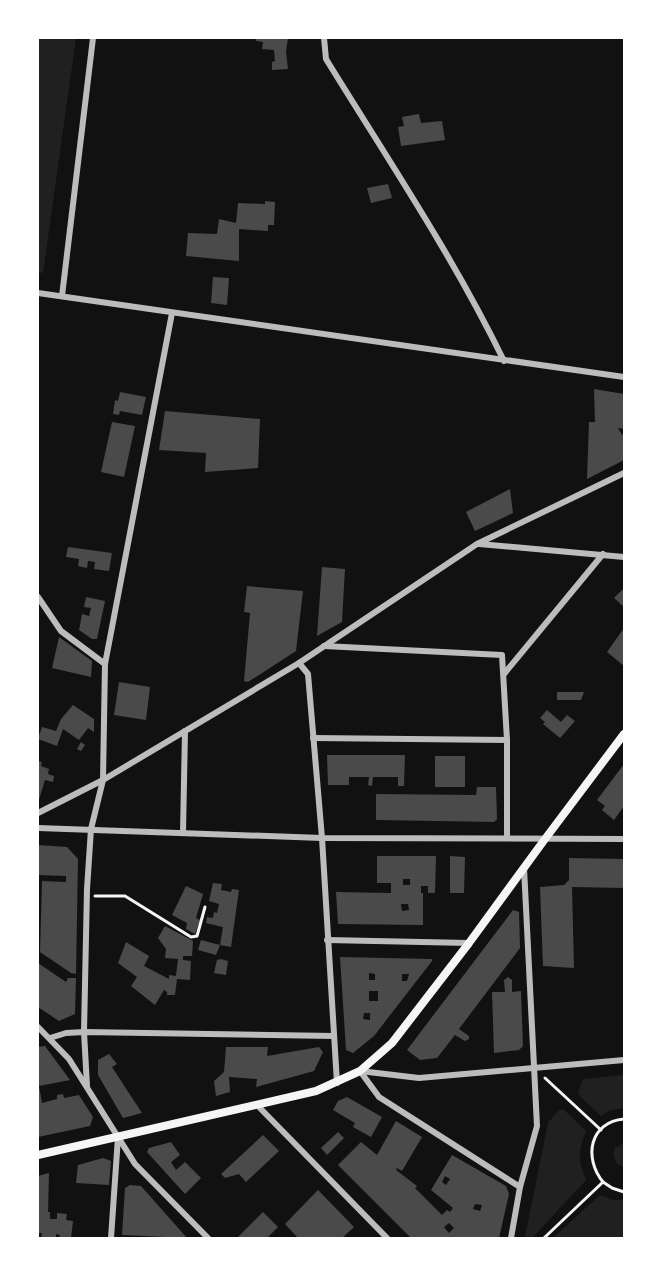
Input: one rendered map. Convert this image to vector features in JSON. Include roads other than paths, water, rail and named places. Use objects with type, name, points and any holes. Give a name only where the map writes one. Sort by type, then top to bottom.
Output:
[{"type":"main road","points":[[38,1155],[316,1091],[360,1071],[392,1043],[624,734]]},
{"type":"street","points":[[62,296],[93,38]]},
{"type":"street","points":[[324,38],[326,59],[484,318],[504,361]]},
{"type":"street","points":[[38,293],[624,377]]},
{"type":"street","points":[[87,1086],[84,1032],[87,896],[91,829],[104,780],[105,664],[172,313]]},
{"type":"street","points":[[38,813],[104,780],[299,663],[477,544],[624,473]]},
{"type":"street","points":[[477,544],[624,557]]},
{"type":"street","points":[[503,674],[603,554]]},
{"type":"street","points":[[38,597],[61,631],[105,664]]},
{"type":"street","points":[[324,646],[502,655],[507,740],[507,837]]},
{"type":"street","points":[[299,663],[308,674],[322,838],[337,1083]]},
{"type":"street","points":[[183,833],[184,731]]},
{"type":"street","points":[[313,738],[507,740]]},
{"type":"street","points":[[38,828],[322,838],[624,839]]},
{"type":"street","points":[[511,1239],[520,1187],[537,1126],[524,867]]},
{"type":"street","points":[[327,940],[469,943]]},
{"type":"street","points":[[38,1027],[69,1059],[135,1164],[206,1238]]},
{"type":"street","points":[[50,1038],[66,1033],[84,1032],[334,1036]]},
{"type":"street","points":[[360,1071],[419,1078],[624,1060]]},
{"type":"street","points":[[360,1071],[379,1097],[520,1187]]},
{"type":"street","points":[[257,1105],[387,1239]]},
{"type":"street","points":[[111,1239],[118,1136]]}]
